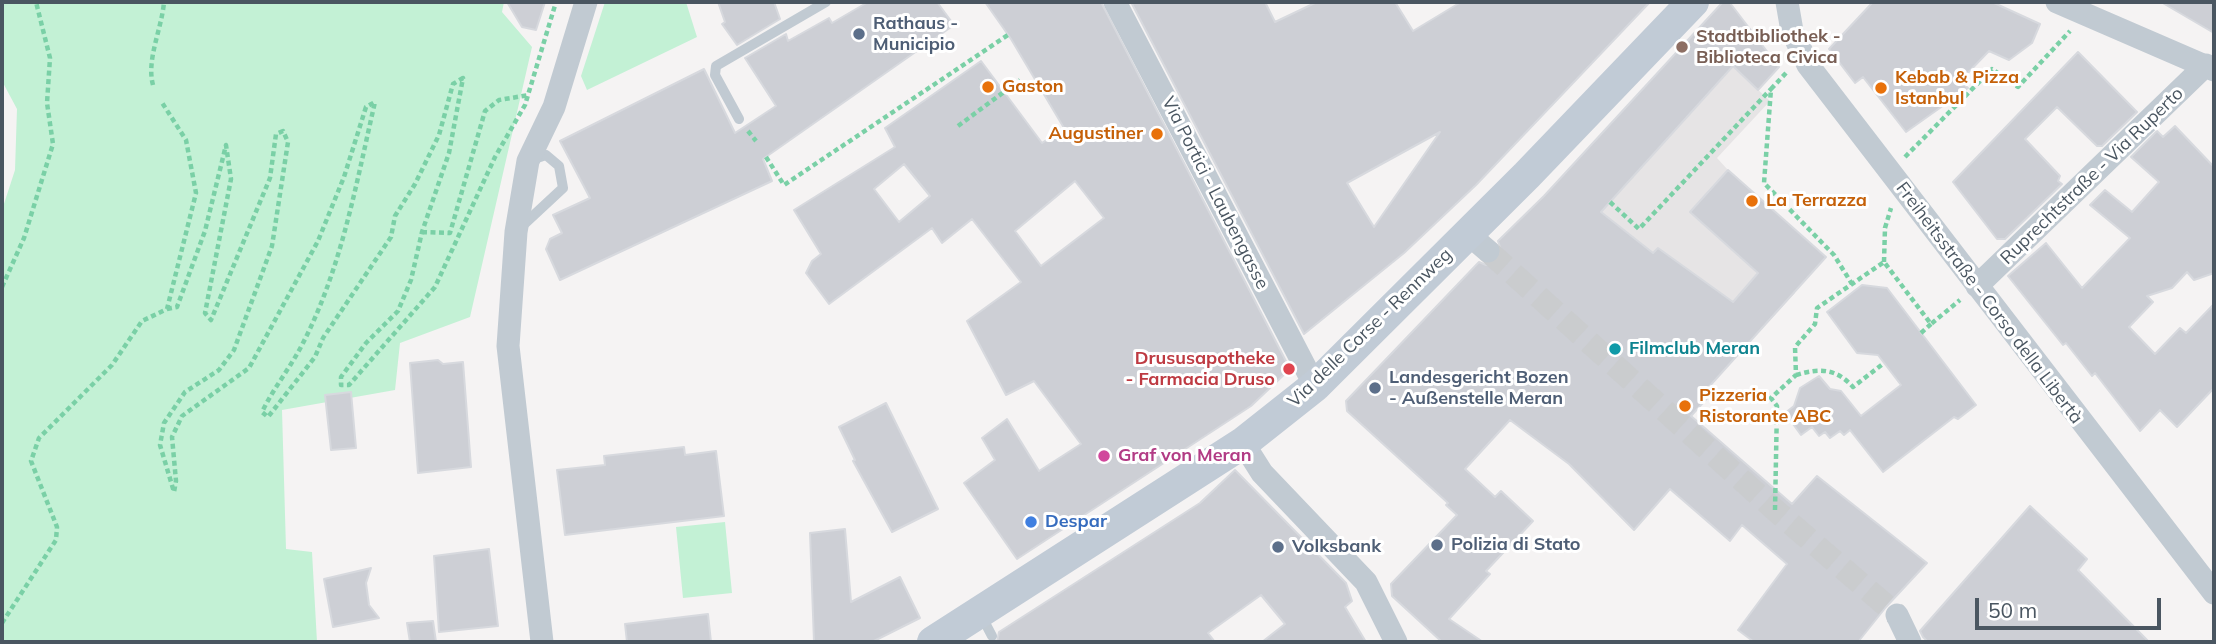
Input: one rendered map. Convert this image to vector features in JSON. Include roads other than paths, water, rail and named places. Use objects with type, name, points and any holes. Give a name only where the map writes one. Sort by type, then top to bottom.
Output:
[{"type":"main road","name":"Via delle Corse - Rennweg","points":[[933,642],[986,625],[1243,443],[1315,386],[1478,242],[1692,3]]},
{"type":"street","points":[[542,642],[508,346],[516,232],[528,161],[554,107],[586,2]]},
{"type":"street","name":"Via Portici - Laubengasse","points":[[1115,2],[1315,386]]},
{"type":"street","name":"Freiheitsstraße - Corso della Libertà","points":[[1787,2],[1792,31],[1803,57],[1889,173],[2214,593]]},
{"type":"street","points":[[2057,2],[2210,68]]},
{"type":"street","name":"Ruprechtstraße - Via Ruperto","points":[[1977,286],[2210,68]]},
{"type":"street","points":[[1243,443],[1262,473],[1366,582],[1395,642]]},
{"type":"street","points":[[1897,615],[1910,642]]},
{"type":"lane","points":[[739,119],[715,75],[716,66],[826,2]]},
{"type":"lane","points":[[516,232],[563,188],[559,166],[546,155],[528,161]]},
{"type":"tunnel","points":[[1488,251],[1775,510],[1897,615]]},
{"type":"place","name":"Rathaus - Municipio","points":[[859,34]]},
{"type":"place","name":"Stadtbibliothek - Biblioteca Civica","points":[[1682,47]]},
{"type":"place","name":"Gaston","points":[[988,87]]},
{"type":"place","name":"Kebab & Pizza Istanbul","points":[[1881,88]]},
{"type":"place","name":"Augustiner","points":[[1157,134]]},
{"type":"place","name":"La Terrazza","points":[[1752,201]]},
{"type":"place","name":"Filmclub Meran","points":[[1615,349]]},
{"type":"place","name":"Drususapotheke - Farmacia Druso","points":[[1289,369]]},
{"type":"place","name":"Landesgericht Bozen - Außenstelle Meran","points":[[1375,388]]},
{"type":"place","name":"Pizzeria Ristorante ABC","points":[[1685,406]]},
{"type":"place","name":"Graf von Meran","points":[[1104,456]]},
{"type":"place","name":"Despar","points":[[1031,522]]},
{"type":"place","name":"Polizia di Stato","points":[[1437,545]]},
{"type":"place","name":"Volksbank","points":[[1278,547]]}]
